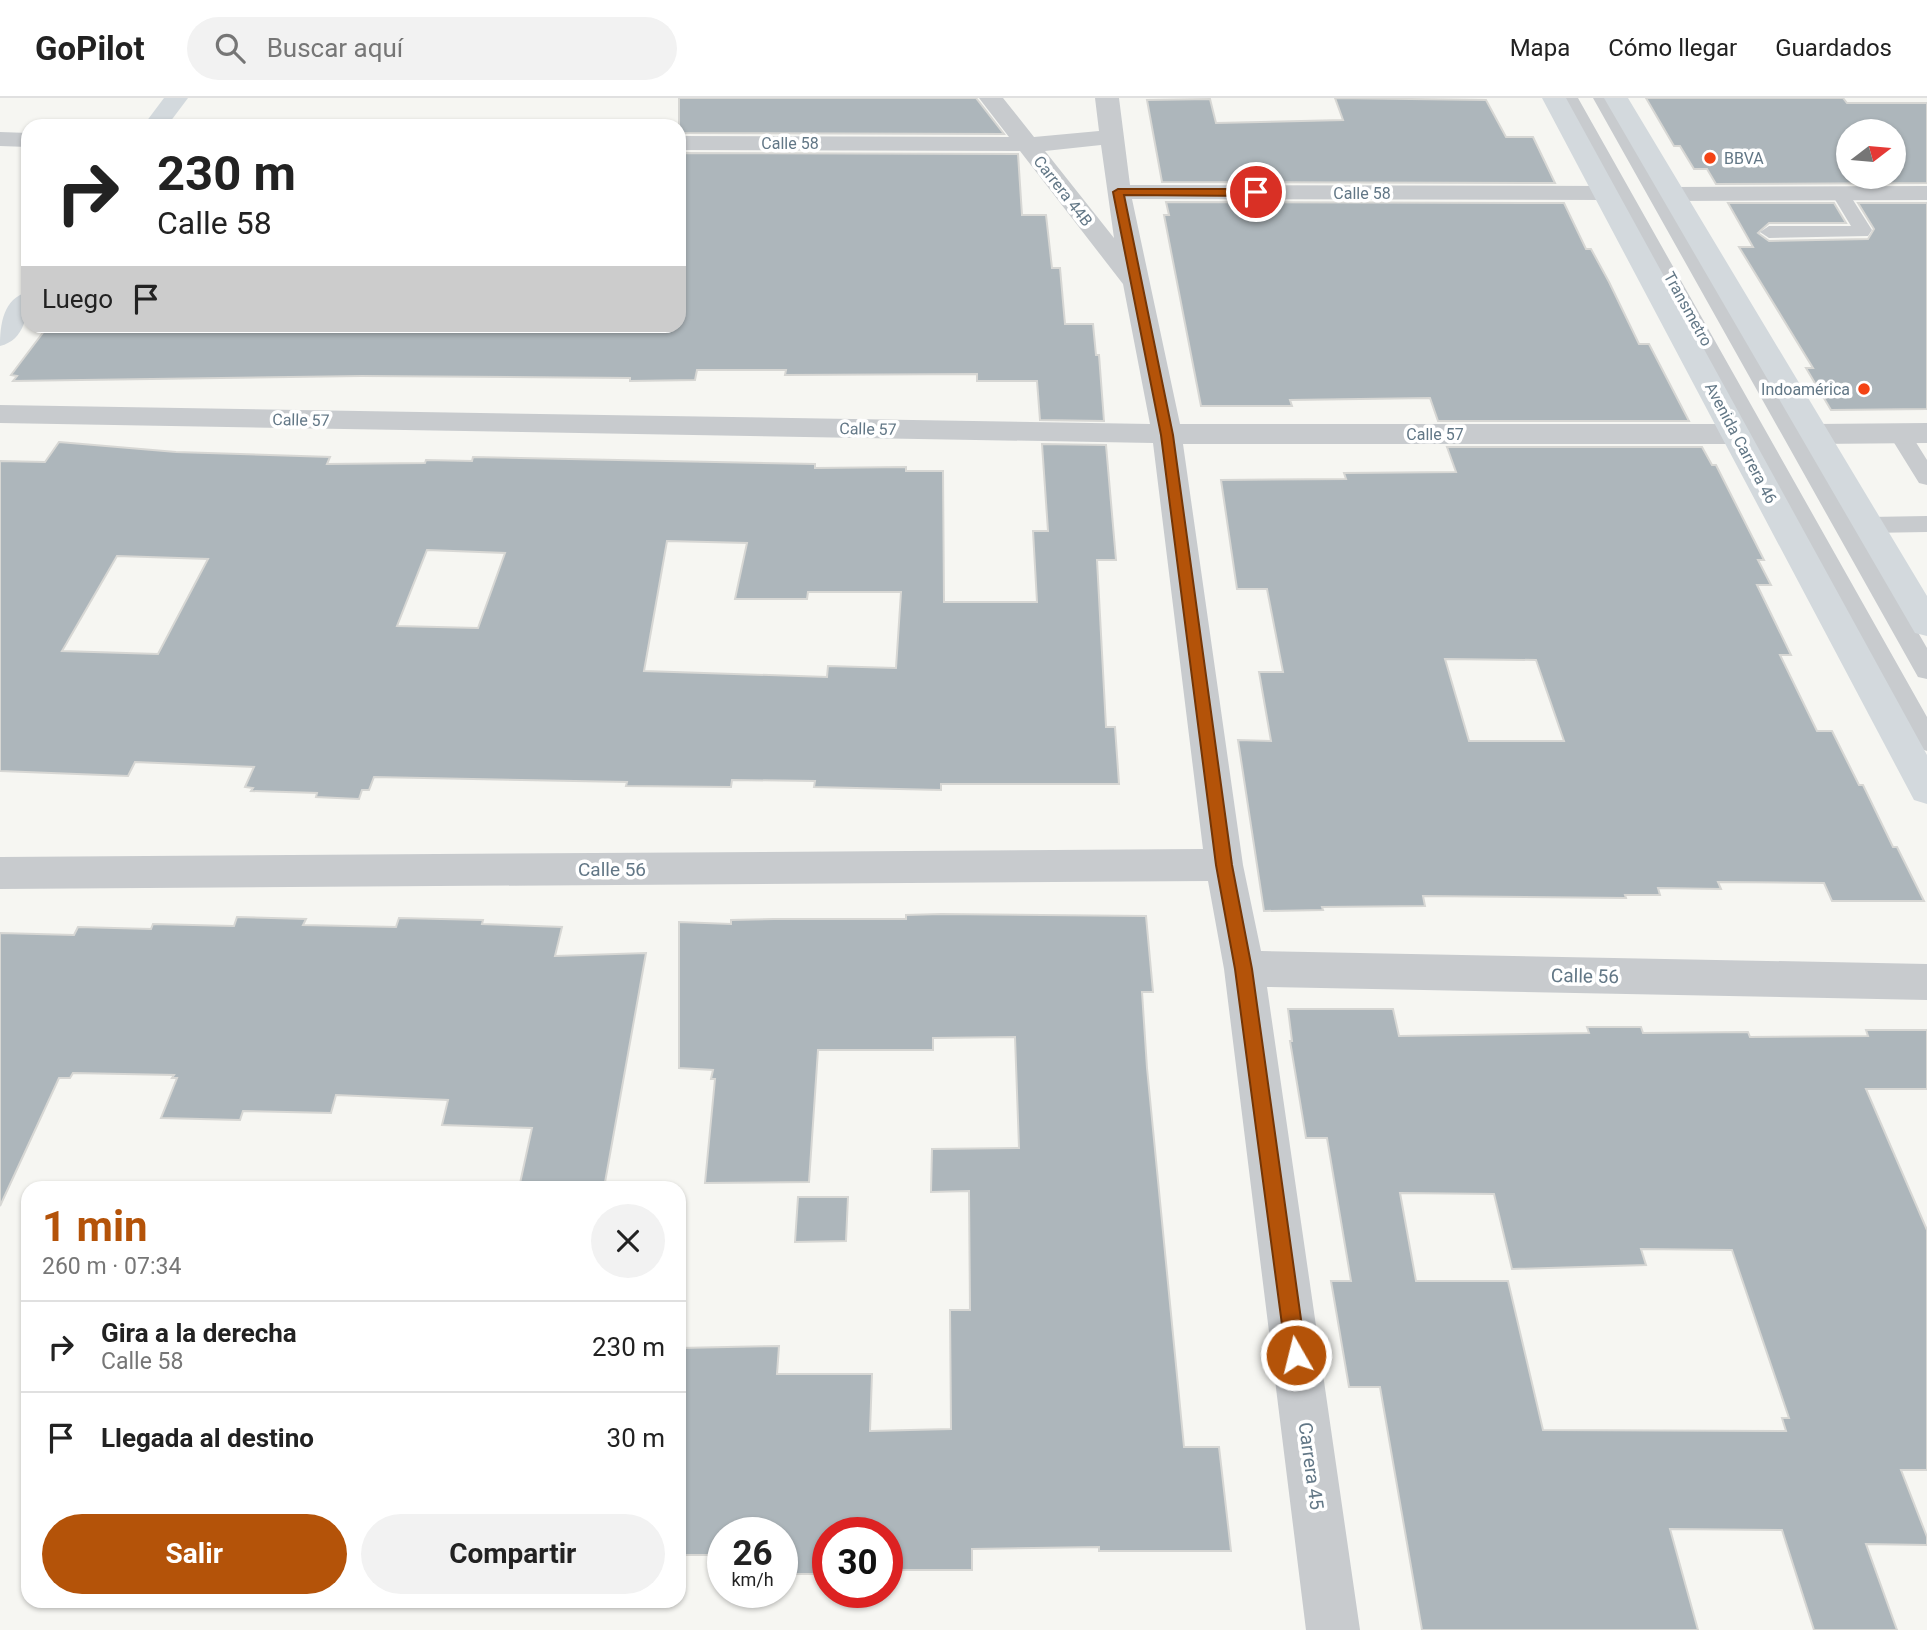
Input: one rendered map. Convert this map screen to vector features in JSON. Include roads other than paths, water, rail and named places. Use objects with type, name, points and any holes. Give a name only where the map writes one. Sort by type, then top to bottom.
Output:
[{"type":"main road","points":[[160,119],[176,98]]},
{"type":"main road","name":"Avenida Carrera 46","points":[[1554,98],[1927,789]]},
{"type":"main road","points":[[1616,98],[1927,624]]},
{"type":"main road","points":[[0,338],[21,310]]},
{"type":"street","name":"Carrera 44B","points":[[991,98],[1136,283]]},
{"type":"street","name":"Carrera 45","points":[[1107,98],[1118,192],[1167,435],[1224,865],[1244,969],[1333,1630]]},
{"type":"street","name":"Calle 58","points":[[686,143],[1026,144],[1076,142],[1111,137]]},
{"type":"street","points":[[0,139],[21,140]]},
{"type":"street","name":"Calle 58","points":[[1118,192],[1606,193]]},
{"type":"street","points":[[1674,194],[1927,193]]},
{"type":"street","name":"Calle 57","points":[[0,414],[1167,435],[1736,434]]},
{"type":"street","points":[[1815,434],[1913,433]]},
{"type":"street","name":"Calle 56","points":[[0,873],[1224,865]]},
{"type":"street","name":"Calle 56","points":[[1244,969],[1927,982]]},
{"type":"lane","name":"Transmetro","points":[[1570,98],[1927,741]]},
{"type":"lane","name":"Transmetro","points":[[1601,98],[1927,670]]},
{"type":"lane","points":[[1769,232],[1861,232],[1863,230],[1840,193]]},
{"type":"lane","points":[[1913,433],[1927,478]]},
{"type":"lane","points":[[1869,525],[1927,523]]},
{"type":"place","name":"BBVA","points":[[1710,158]]},
{"type":"place","name":"Indoamérica","points":[[1864,389]]}]
